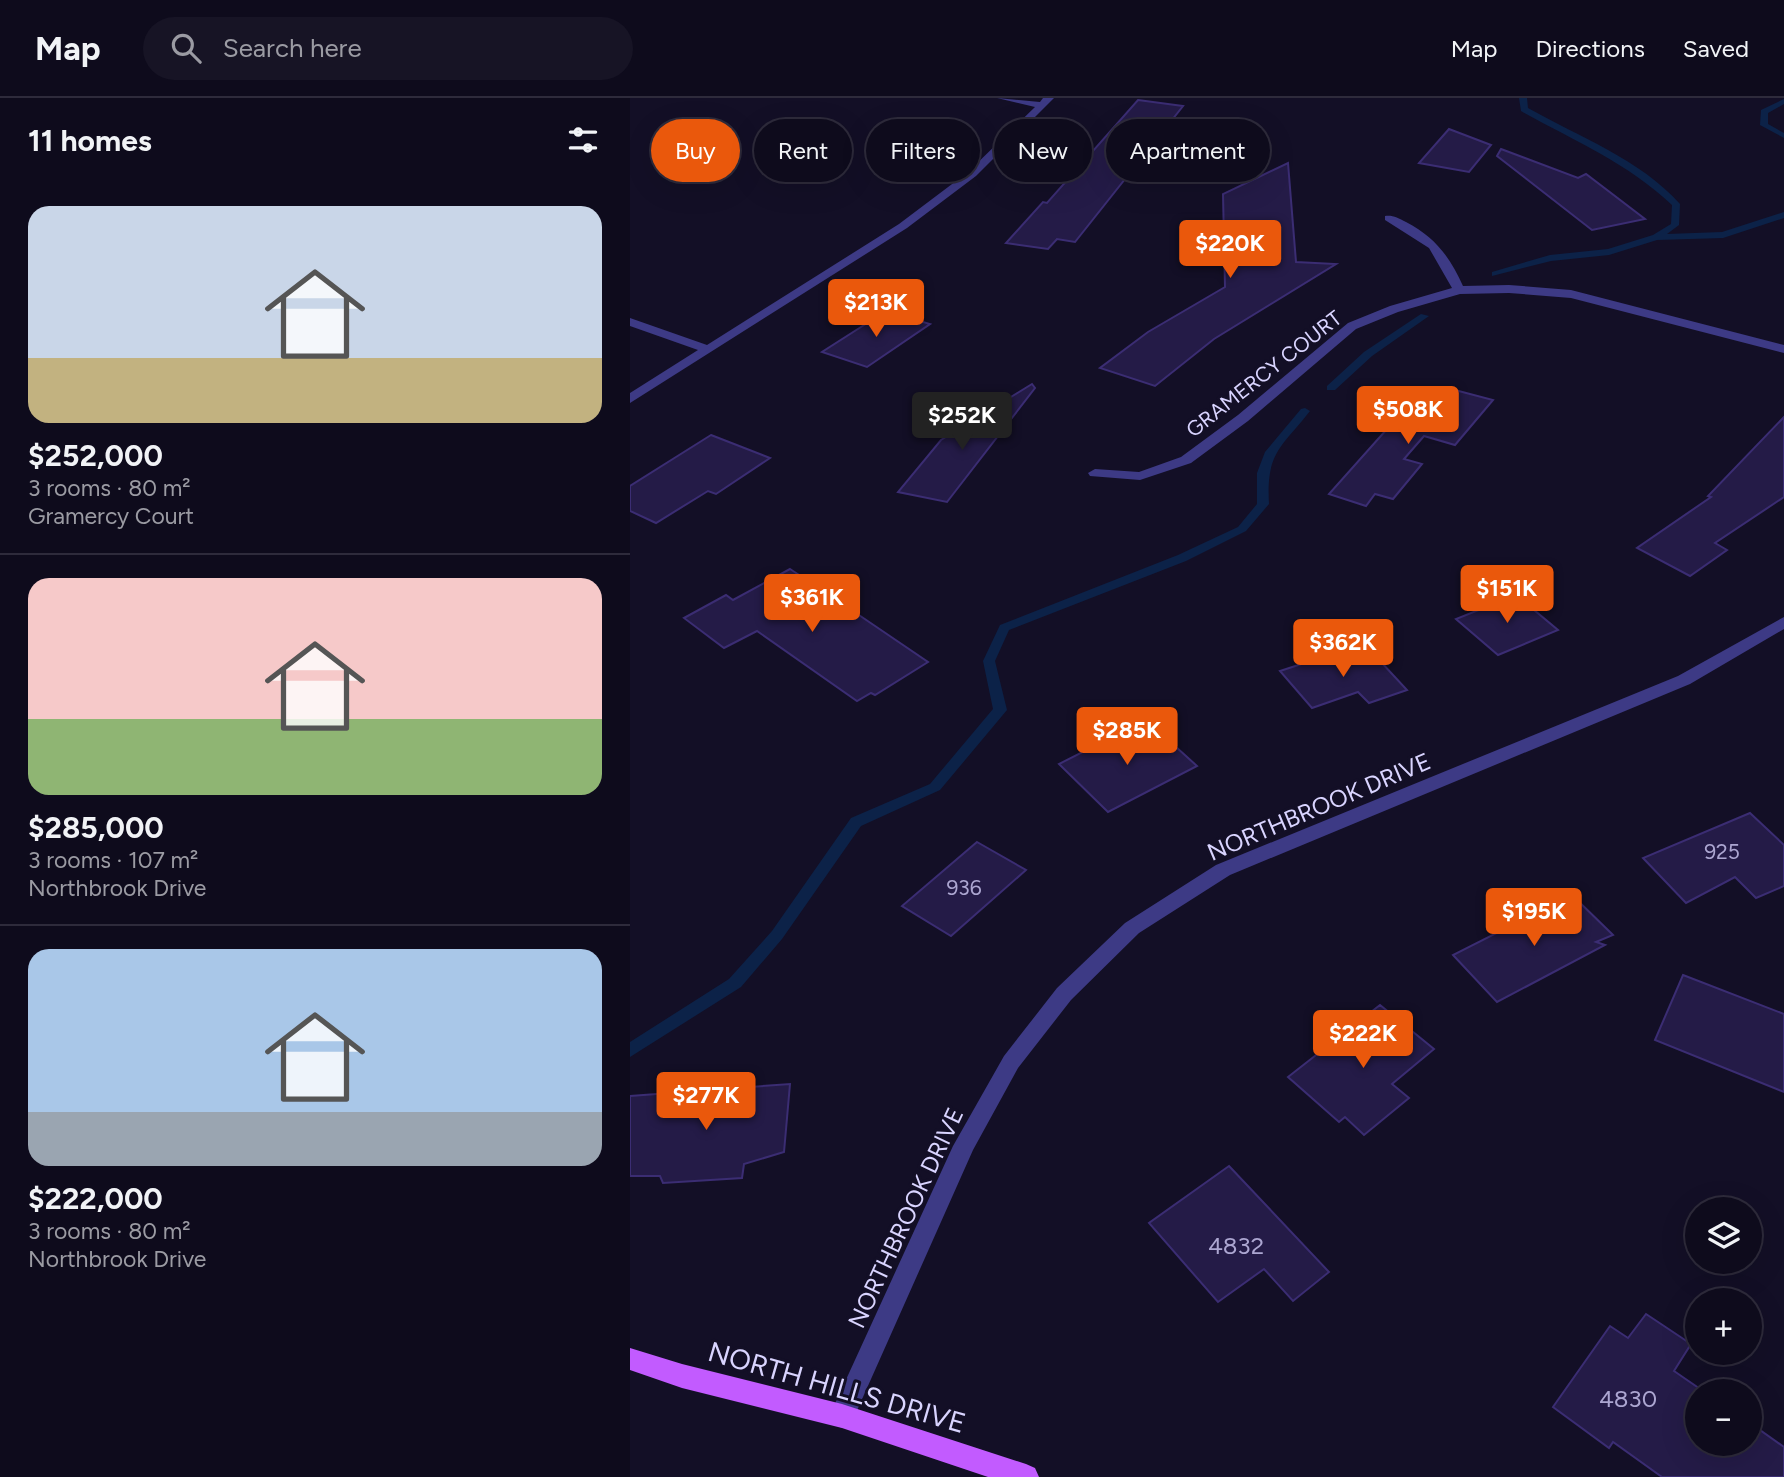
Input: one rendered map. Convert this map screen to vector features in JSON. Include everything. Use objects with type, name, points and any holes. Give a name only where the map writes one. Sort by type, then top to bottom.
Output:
[{"type":"main road","name":"NORTH HILLS DRIVE","points":[[630,1359],[682,1376],[842,1416],[1026,1477]]},
{"type":"street","points":[[1002,98],[1046,101]]},
{"type":"street","points":[[630,398],[903,226],[972,174],[1046,101]]},
{"type":"street","points":[[1389,218],[1427,238],[1443,255],[1459,290]]},
{"type":"street","name":"GRAMERCY COURT","points":[[1094,473],[1140,475],[1186,460],[1243,418],[1352,326],[1394,309],[1459,290],[1508,289],[1571,294],[1662,315],[1784,349]]},
{"type":"street","points":[[630,321],[709,350]]},
{"type":"street","name":"NORTHBROOK DRIVE","points":[[842,1416],[964,1146],[1011,1062],[1064,994],[1132,928],[1223,870],[1661,690],[1707,668],[1784,622]]},
{"type":"building","points":[[1138,100],[1183,106],[1173,119],[1121,119]]},
{"type":"building","points":[[1449,129],[1491,145],[1469,172],[1419,163]]},
{"type":"building","points":[[1106,136],[1106,182],[1123,182],[1075,242],[1057,239],[1048,249],[1006,243],[1043,202],[1047,203],[1066,182],[1092,182],[1092,152]]},
{"type":"building","points":[[1501,149],[1578,178],[1586,174],[1645,219],[1592,230],[1497,156]]},
{"type":"building","points":[[1288,163],[1296,262],[1336,264],[1214,339],[1155,386],[1100,368],[1148,332],[1225,287],[1223,194],[1248,182],[1270,182],[1270,172]]},
{"type":"building","points":[[886,311],[930,324],[867,367],[822,352]]},
{"type":"building","points":[[1032,384],[1035,388],[947,502],[898,492],[941,440]]},
{"type":"building","points":[[1451,389],[1493,400],[1455,445],[1424,436],[1404,459],[1422,464],[1393,499],[1375,494],[1366,506],[1329,494],[1412,401],[1428,415]]},
{"type":"building","points":[[1784,417],[1784,497],[1715,543],[1727,550],[1690,576],[1637,548],[1711,497],[1708,496]]},
{"type":"building","points":[[711,435],[770,458],[716,494],[708,491],[656,523],[630,511],[630,486]]},
{"type":"building","points":[[790,569],[928,662],[875,695],[871,693],[857,701],[757,631],[724,648],[684,618],[726,595],[733,600]]},
{"type":"building","points":[[1516,595],[1558,630],[1498,655],[1456,619]]},
{"type":"building","points":[[1368,648],[1407,690],[1369,703],[1358,692],[1312,708],[1280,671],[1332,654],[1336,659]]},
{"type":"building","points":[[1155,728],[1197,766],[1108,812],[1059,764],[1120,733],[1128,741]]},
{"type":"building","points":[[1750,813],[1784,845],[1784,886],[1756,898],[1735,877],[1686,903],[1643,858]]},
{"type":"building","points":[[977,842],[1026,870],[951,936],[902,906]]},
{"type":"building","points":[[1572,895],[1613,935],[1596,942],[1605,945],[1497,1002],[1453,955]]},
{"type":"building","points":[[1683,975],[1784,1014],[1784,1092],[1655,1040]]},
{"type":"building","points":[[1380,1005],[1434,1049],[1392,1084],[1409,1098],[1364,1135],[1345,1117],[1339,1122],[1288,1077]]},
{"type":"building","points":[[790,1084],[784,1152],[744,1164],[742,1178],[663,1183],[660,1176],[630,1176],[630,1096]]},
{"type":"building","points":[[1229,1166],[1329,1272],[1293,1301],[1264,1269],[1218,1302],[1149,1223]]},
{"type":"building","points":[[1646,1314],[1685,1340],[1685,1354],[1674,1371],[1686,1379],[1685,1456],[1762,1456],[1762,1431],[1784,1447],[1784,1477],[1662,1477],[1613,1442],[1609,1448],[1553,1407],[1610,1326],[1628,1338]]},
{"type":"waterway","points":[[1523,98],[1524,109],[1623,162],[1660,188],[1676,204],[1675,225],[1656,237]]},
{"type":"waterway","points":[[1784,101],[1764,112],[1764,125],[1784,136]]},
{"type":"waterway","points":[[1656,237],[1723,235],[1784,215]]},
{"type":"waterway","points":[[1495,274],[1550,258],[1609,252],[1656,237]]},
{"type":"waterway","points":[[1331,388],[1368,354],[1424,316]]},
{"type":"waterway","points":[[630,1050],[735,983],[777,935],[856,822],[935,787],[1000,710],[989,661],[1004,628],[1182,558],[1242,529],[1263,504],[1263,473],[1270,452],[1305,411]]}]
